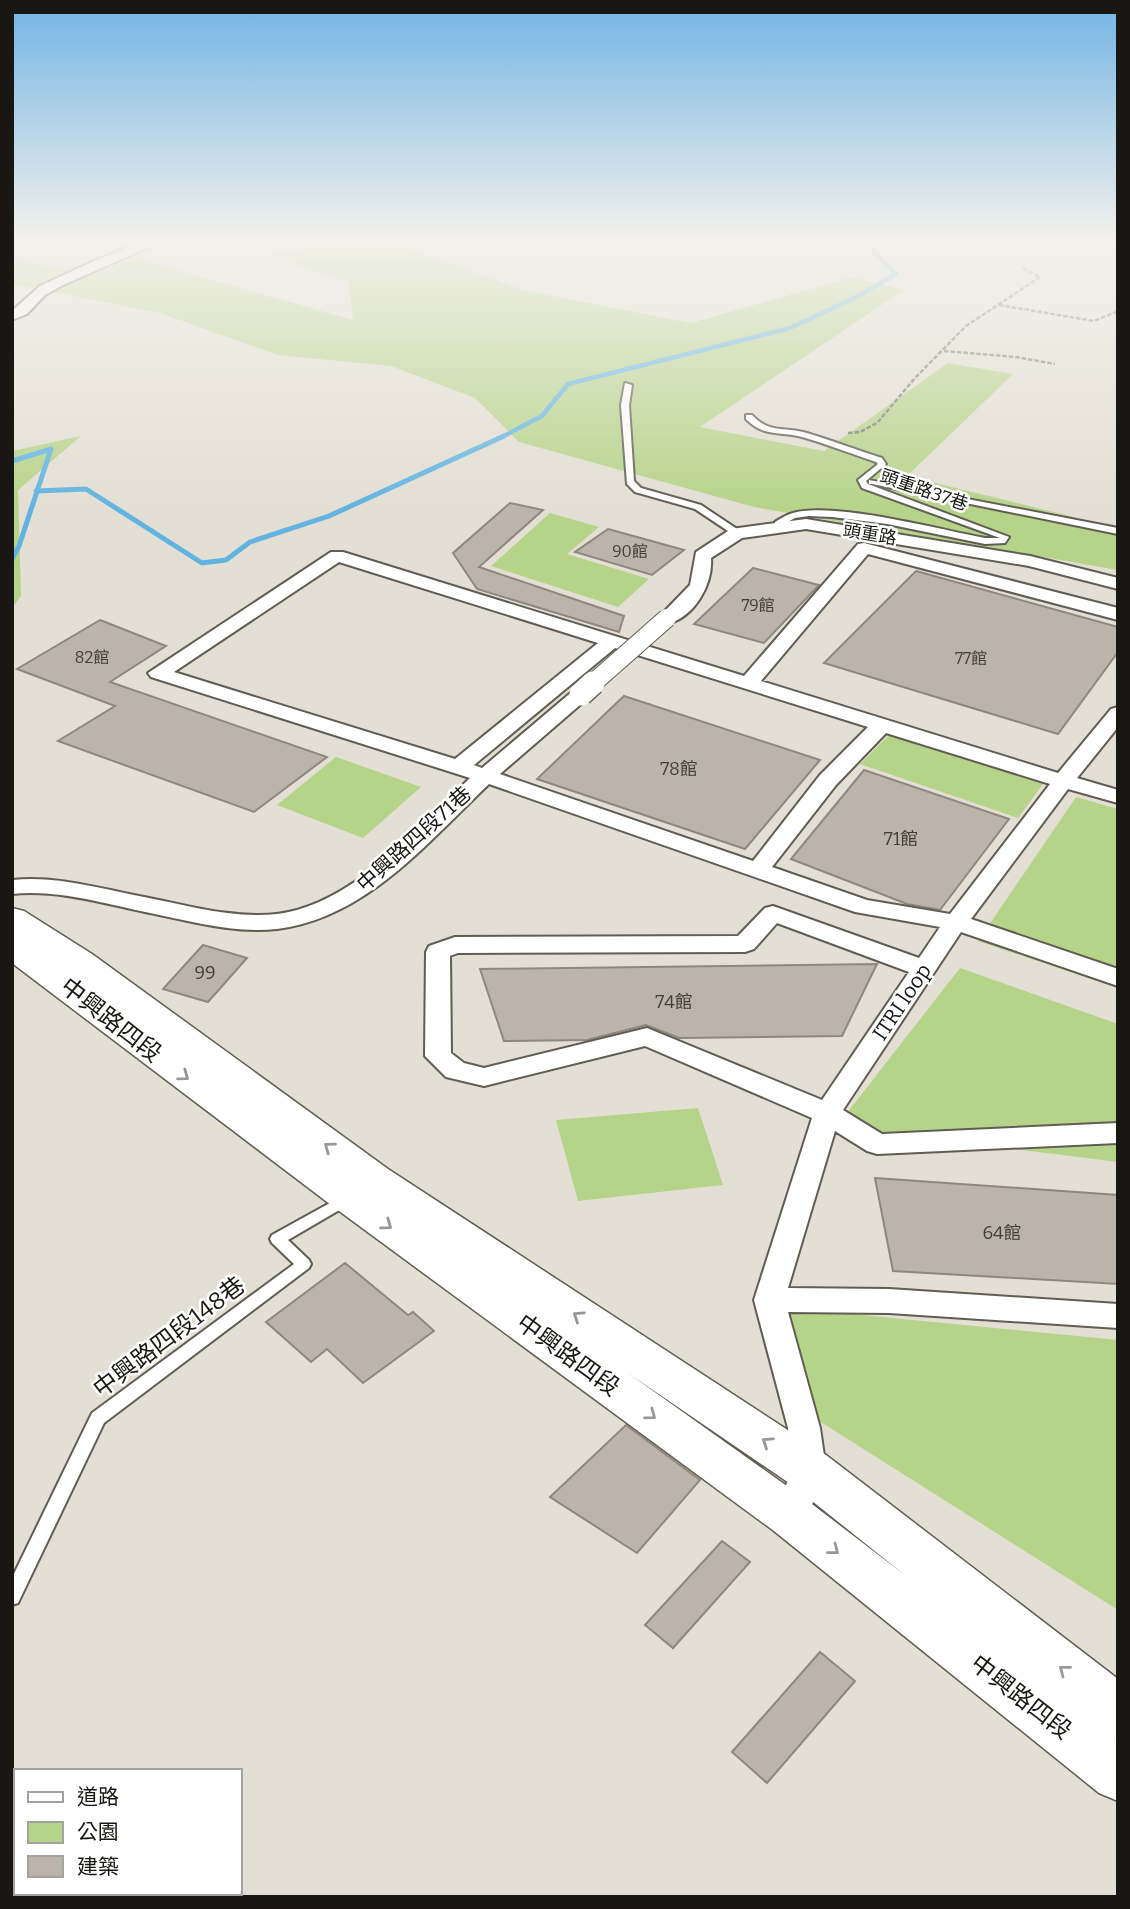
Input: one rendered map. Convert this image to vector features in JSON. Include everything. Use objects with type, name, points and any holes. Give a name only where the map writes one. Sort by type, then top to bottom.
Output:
[{"type":"main road","name":"中興路四段","points":[[12,919],[80,962],[153,1035]]},
{"type":"main road","name":"中興路四段","points":[[12,946],[153,1035],[362,1189],[791,1516],[1118,1774]]},
{"type":"main road","name":"中興路四段","points":[[362,1189],[809,1470],[1118,1712]]},
{"type":"street","name":"頭重路","points":[[667,618],[700,589],[704,572],[702,556],[737,533],[815,525],[1030,561],[1118,584]]},
{"type":"street","points":[[749,682],[864,548],[1118,614]]},
{"type":"street","points":[[1118,797],[337,556],[158,673],[485,776],[863,907],[956,922],[1118,978]]},
{"type":"street","name":"中興路四段71巷","points":[[12,887],[25,885],[64,890],[240,921],[286,921],[320,912],[380,875],[485,776],[667,618]]},
{"type":"street","points":[[458,768],[613,640]]},
{"type":"street","name":"ITRI loop","points":[[769,1300],[827,1113],[956,922],[1063,780],[1118,713]]},
{"type":"street","points":[[758,870],[828,780],[883,724]]},
{"type":"street","points":[[924,969],[773,913],[745,944],[455,945],[438,952],[438,1056],[455,1070],[484,1077],[647,1037],[827,1113],[877,1144],[1118,1132]]},
{"type":"street","points":[[791,1516],[809,1470],[804,1428],[769,1300],[889,1301],[1118,1316]]},
{"type":"lane","points":[[628,385],[625,405],[630,482],[638,489],[698,508],[737,533]]},
{"type":"lane","points":[[749,417],[757,425],[771,431],[787,431],[824,441]]},
{"type":"lane","name":"頭重路37巷","points":[[778,524],[793,516],[814,514],[847,517],[985,541],[1002,541],[1005,537],[865,486],[862,480],[882,464],[879,460],[824,441]]},
{"type":"lane","points":[[862,480],[1118,531]]},
{"type":"lane","name":"中興路四段148巷","points":[[12,1597],[98,1418],[304,1264],[277,1239],[362,1189]]},
{"type":"path","points":[[824,441],[836,435],[860,432],[877,423],[915,378],[961,331]]},
{"type":"path","points":[[943,351],[1016,357],[1055,365]]},
{"type":"green space","points":[[211,331],[843,331],[700,427],[824,451],[948,363],[1013,374],[907,476],[1118,528],[1118,570],[754,507],[519,442],[475,398],[391,366],[278,355]]},
{"type":"green space","points":[[81,436],[18,490],[21,596],[12,608],[12,451]]},
{"type":"green space","points":[[550,513],[599,527],[567,554],[649,579],[618,607],[491,566]]},
{"type":"green space","points":[[891,733],[1046,780],[1018,818],[860,764]]},
{"type":"green space","points":[[336,757],[421,787],[363,838],[277,805]]},
{"type":"green space","points":[[1076,797],[1118,809],[1118,988],[978,941]]},
{"type":"green space","points":[[960,968],[1118,1024],[1118,1162],[836,1127]]},
{"type":"green space","points":[[698,1108],[723,1185],[578,1201],[556,1120]]},
{"type":"green space","points":[[769,1306],[1118,1340],[1118,1610],[794,1405]]},
{"type":"building","points":[[510,503],[543,510],[479,567],[624,616],[619,632],[477,589],[453,553]]},
{"type":"building","points":[[608,529],[684,550],[652,575],[575,552]]},
{"type":"building","points":[[753,568],[819,585],[764,643],[694,624]]},
{"type":"building","points":[[916,571],[1118,627],[1118,652],[1058,734],[824,663]]},
{"type":"building","points":[[100,620],[166,646],[110,682],[327,757],[254,812],[58,741],[115,706],[17,669]]},
{"type":"building","points":[[624,696],[820,760],[745,849],[537,779]]},
{"type":"building","points":[[864,770],[1009,819],[940,910],[907,904],[791,859]]},
{"type":"building","points":[[203,945],[247,958],[208,1002],[163,989]]},
{"type":"building","points":[[877,964],[842,1036],[679,1038],[646,1025],[587,1040],[504,1041],[480,969]]},
{"type":"building","points":[[875,1178],[1118,1195],[1118,1284],[893,1271]]},
{"type":"building","points":[[345,1263],[408,1315],[413,1312],[434,1331],[363,1383],[327,1349],[311,1362],[266,1322]]},
{"type":"building","points":[[626,1425],[700,1480],[637,1553],[550,1497]]},
{"type":"building","points":[[722,1541],[750,1562],[673,1648],[645,1625]]},
{"type":"building","points":[[820,1652],[855,1681],[767,1783],[732,1752]]},
{"type":"waterway","points":[[503,437],[542,416],[568,384],[778,331]]},
{"type":"waterway","points":[[37,491],[86,489],[202,563],[226,560],[250,542],[329,516],[503,437]]},
{"type":"waterway","points":[[12,461],[51,449],[37,491]]},
{"type":"waterway","points":[[12,559],[37,491]]}]
